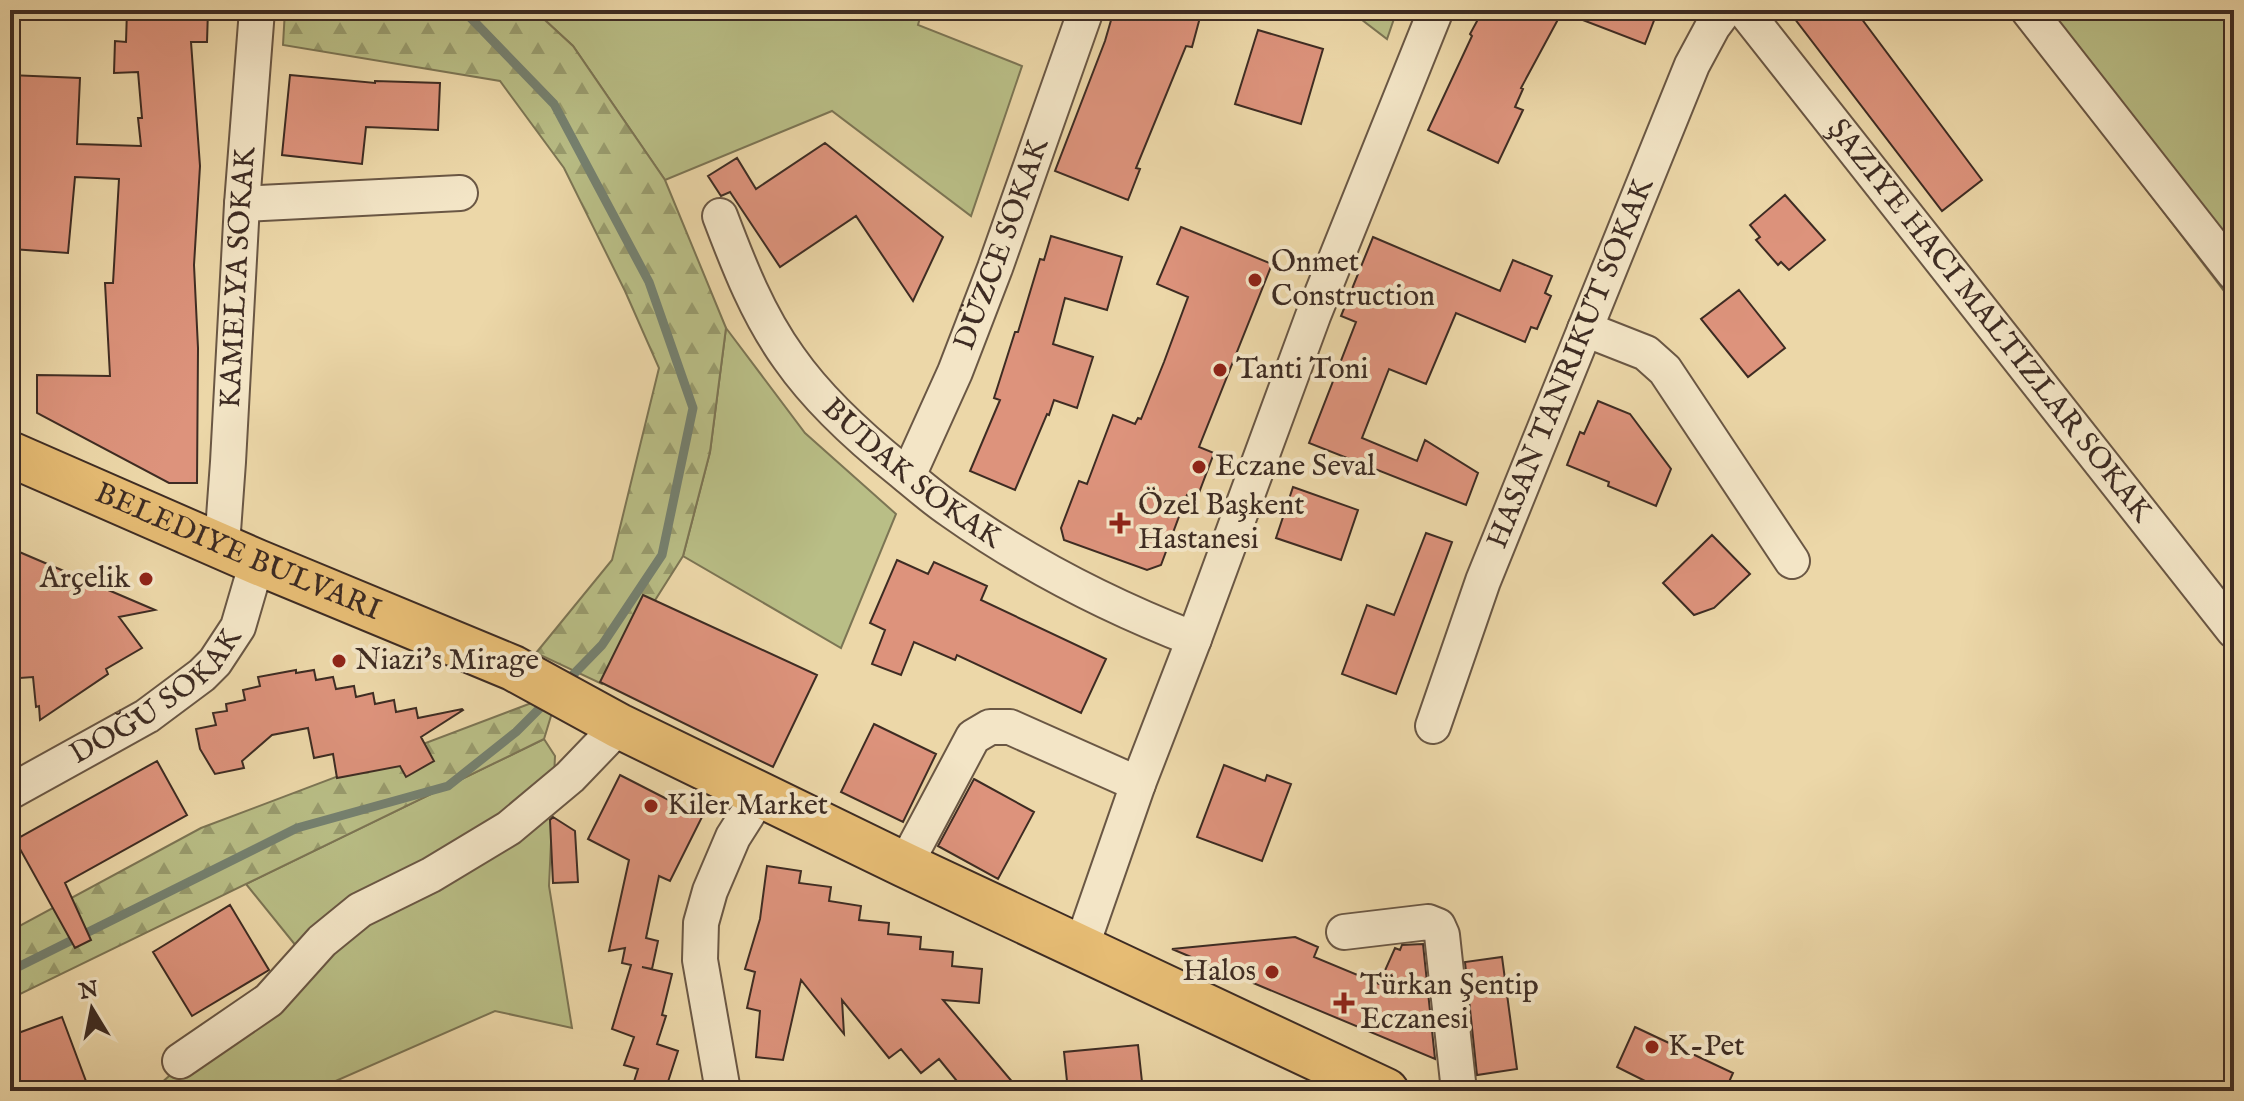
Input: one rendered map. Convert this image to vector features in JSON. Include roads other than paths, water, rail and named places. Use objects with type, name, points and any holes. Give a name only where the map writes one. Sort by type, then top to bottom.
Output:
[{"type":"main road","points":[[10,454],[513,668],[606,719],[1373,1088]]},
{"type":"street","name":"KAMELYA SOKAK","points":[[239,554],[228,462],[242,204],[257,10]]},
{"type":"street","name":"DÜZCE SOKAK","points":[[908,476],[955,372],[995,268],[1086,10]]},
{"type":"street","points":[[1081,948],[1138,784],[1313,316],[1436,10]]},
{"type":"street","name":"HASAN TANRIKUT SOKAK","points":[[1433,726],[1483,581],[1692,65],[1725,10]]},
{"type":"street","points":[[1744,10],[2234,631]]},
{"type":"street","points":[[2028,10],[2234,273]]},
{"type":"street","points":[[242,204],[460,193]]},
{"type":"street","name":"BUDAK SOKAK","points":[[720,216],[746,284],[789,360],[873,449],[952,511],[1055,575],[1146,620],[1194,639]]},
{"type":"street","points":[[1585,329],[1646,353],[1665,370],[1792,561]]},
{"type":"street","name":"DOĞU SOKAK","points":[[10,792],[147,716],[215,662],[238,627],[239,554]]},
{"type":"street","points":[[180,1061],[269,1000],[322,941],[360,910],[431,875],[509,828],[570,777],[606,719]]},
{"type":"street","points":[[905,865],[973,737],[990,727],[1010,727],[1138,784]]},
{"type":"street","points":[[723,1091],[700,960],[701,923],[710,891],[733,837],[761,793]]},
{"type":"street","points":[[1344,932],[1428,922],[1438,926],[1442,935],[1459,1091]]},
{"type":"waterway","points":[[463,10],[554,104],[649,282],[693,408],[662,555],[602,645],[566,682]]},
{"type":"waterway","points":[[10,971],[297,828],[448,786],[516,732],[547,701]]},
{"type":"place","name":"Onmet Construction","points":[[1255,280]]},
{"type":"place","name":"Tanti Toni","points":[[1220,370]]},
{"type":"place","name":"Eczane Seval","points":[[1199,467]]},
{"type":"place","name":"Özel Başkent Hastanesi","points":[[1120,523]]},
{"type":"place","name":"Arçelik","points":[[146,579]]},
{"type":"place","name":"Niazi's Mirage","points":[[339,661]]},
{"type":"place","name":"Kiler Market","points":[[651,806]]},
{"type":"place","name":"Halos","points":[[1272,972]]},
{"type":"place","name":"Türkan Şentip Eczanesi","points":[[1344,1003]]},
{"type":"place","name":"K-Pet","points":[[1652,1047]]}]
